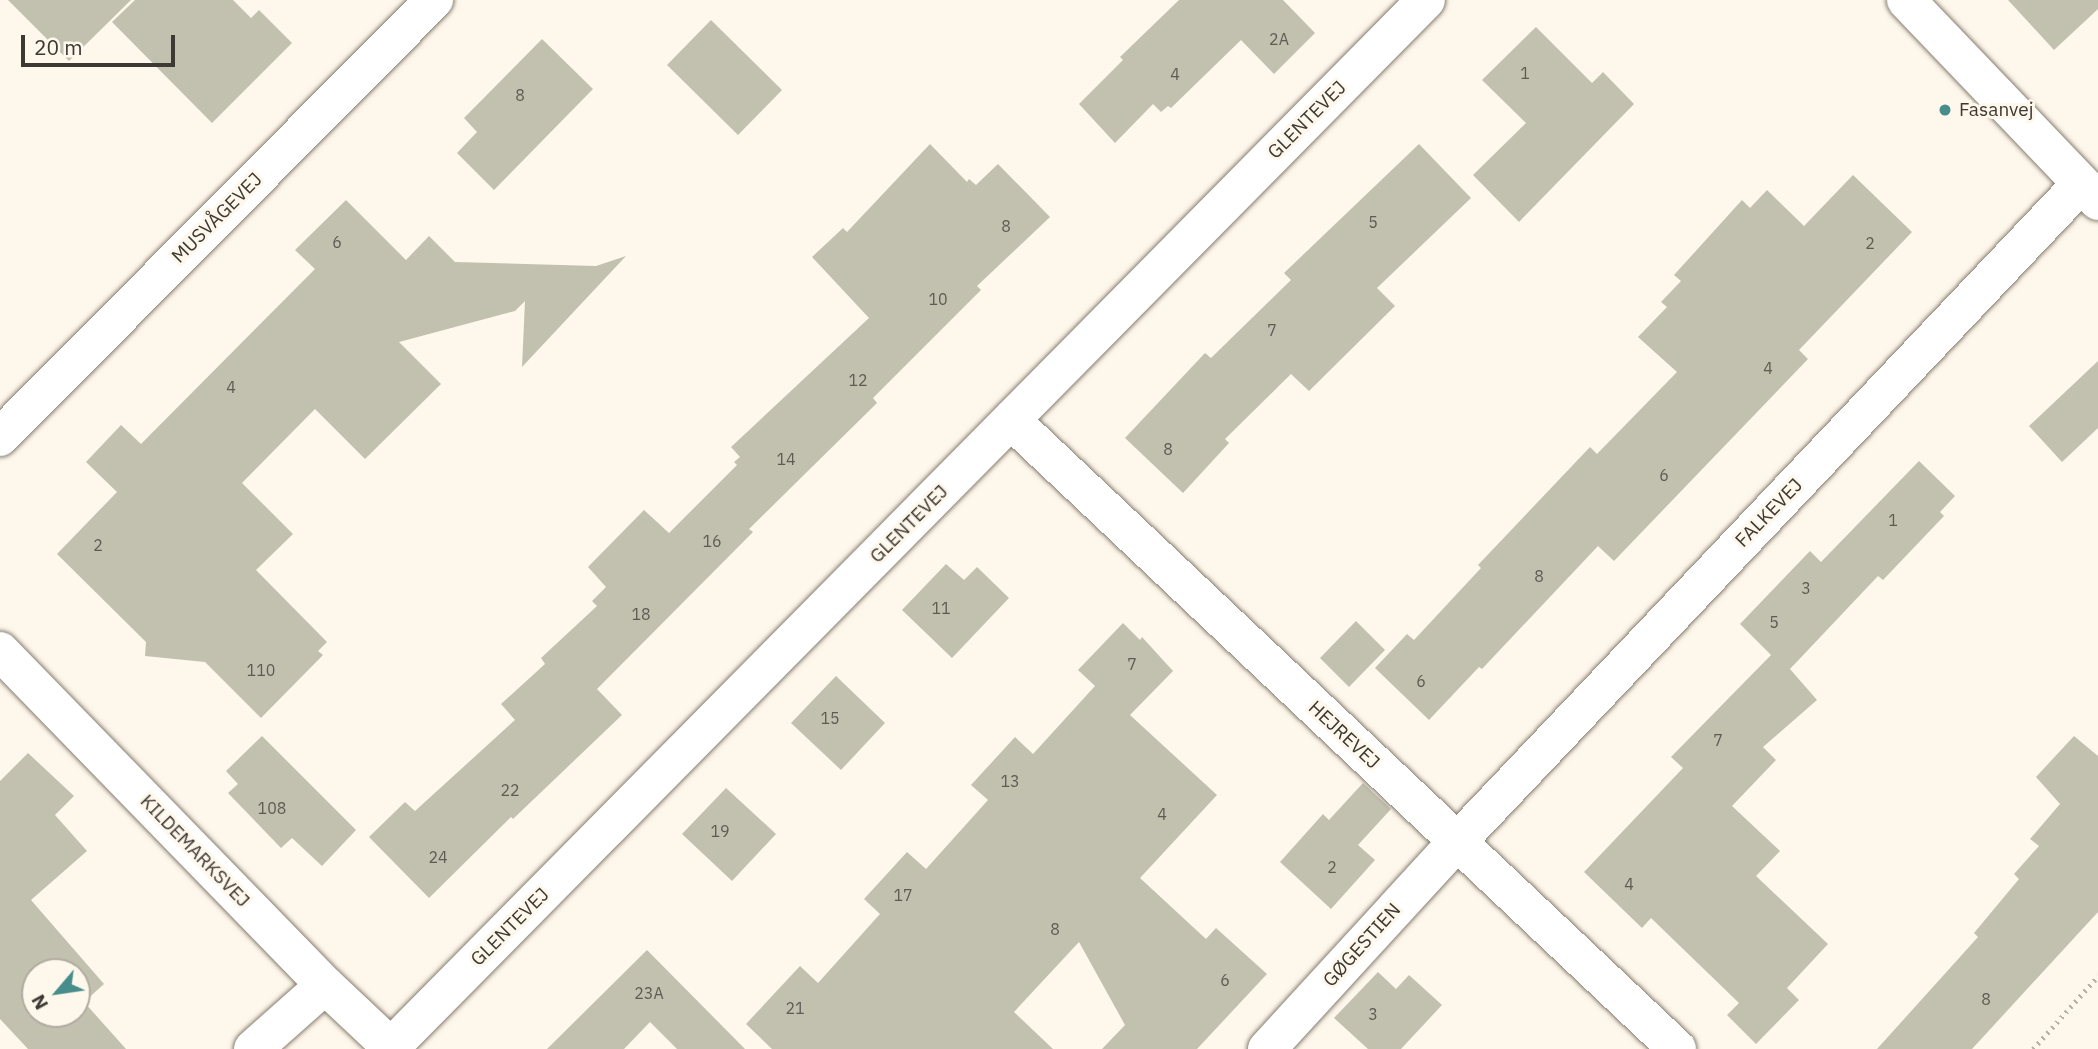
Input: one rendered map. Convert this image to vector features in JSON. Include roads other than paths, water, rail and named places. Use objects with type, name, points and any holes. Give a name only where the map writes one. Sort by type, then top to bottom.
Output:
[{"type":"street","name":"MUSVÅGEVEJ","points":[[0,437],[433,0]]},
{"type":"street","name":"GLENTEVEJ","points":[[392,1048],[1426,0]]},
{"type":"street","points":[[1906,0],[2090,193]]},
{"type":"street","name":"FALKEVEJ","points":[[1457,842],[2090,193]]},
{"type":"street","name":"HEJREVEJ","points":[[1011,420],[1676,1049]]},
{"type":"street","name":"KILDEMARKSVEJ","points":[[0,651],[325,985],[392,1048]]},
{"type":"street","name":"GØGESTIEN","points":[[1267,1049],[1457,842]]},
{"type":"street","points":[[253,1049],[325,985]]},
{"type":"place","name":"Fasanvej","points":[[1945,110]]}]
